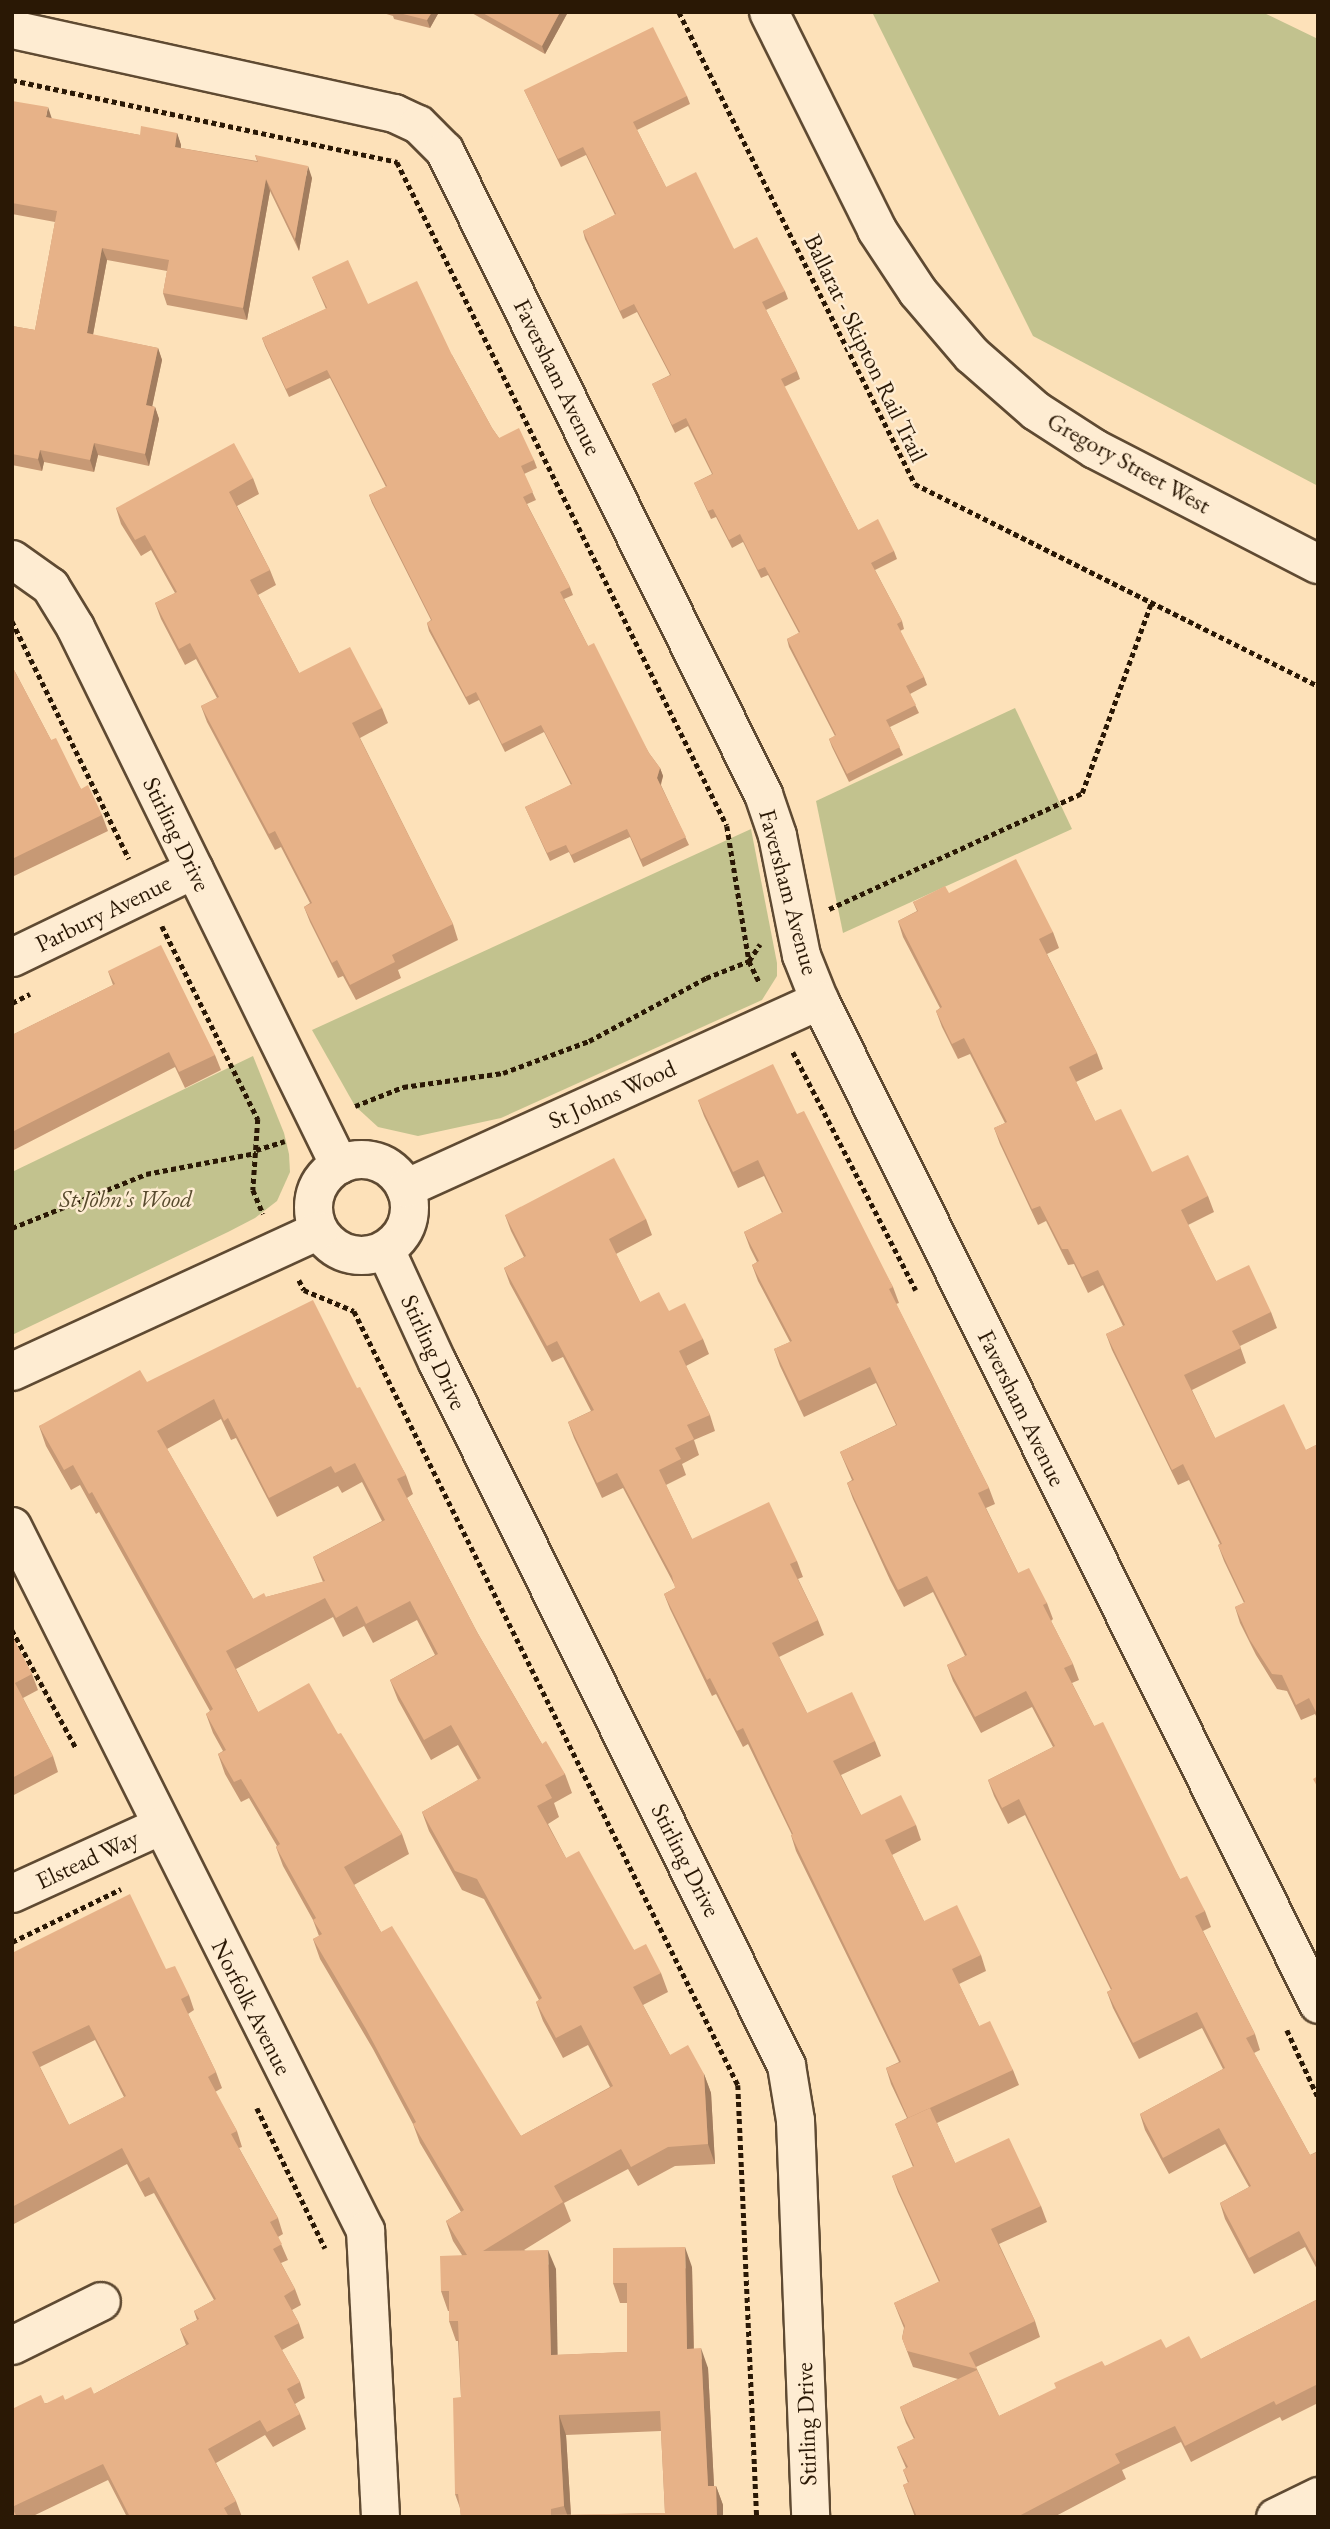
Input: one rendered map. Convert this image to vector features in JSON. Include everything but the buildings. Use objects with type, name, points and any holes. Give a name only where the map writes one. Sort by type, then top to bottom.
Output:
[{"type":"main road","name":"Gregory Street West","points":[[769,12],[877,230],[918,292],[972,355],[1035,411],[1095,449],[1318,564]]},
{"type":"street","name":"Faversham Avenue","points":[[12,29],[394,113],[418,124],[436,140],[461,181],[758,781],[777,835],[801,955],[820,1000],[1318,2004]]},
{"type":"street","name":"Stirling Drive","points":[[12,559],[44,580],[63,606],[339,1165]]},
{"type":"street","name":"Parbury Avenue","points":[[12,957],[194,869]]},
{"type":"street","name":"St Johns Wood","points":[[405,1188],[820,1000]]},
{"type":"street","points":[[353,1160],[369,1160],[396,1174],[405,1188],[409,1215],[397,1240],[385,1249],[371,1255],[348,1253],[328,1242],[318,1230],[313,1200],[327,1173],[339,1165],[353,1160]]},
{"type":"street","points":[[12,1371],[318,1230]]},
{"type":"street","name":"Stirling Drive","points":[[385,1249],[437,1362],[786,2065],[795,2120],[810,2517]]},
{"type":"street","name":"Norfolk Avenue","points":[[12,1526],[365,2230],[380,2517]]},
{"type":"street","name":"Elstead Way","points":[[12,1893],[161,1825]]},
{"type":"street","points":[[12,2345],[102,2301]]},
{"type":"street","points":[[1275,2517],[1318,2496]]},
{"type":"path","name":"Ballarat - Skipton Rail Trail","points":[[679,12],[915,484],[1318,686]]},
{"type":"path","points":[[12,80],[397,162],[727,826],[749,961],[777,1020]]},
{"type":"path","points":[[12,621],[258,1119],[253,1195],[304,1290],[354,1311],[737,2085],[757,2517]]},
{"type":"path","points":[[12,1228],[146,1174],[256,1152],[288,1141]]},
{"type":"path","points":[[12,1630],[82,1759]]},
{"type":"path","points":[[12,1942],[132,1884]]},
{"type":"path","points":[[252,2097],[329,2256]]},
{"type":"green space","points":[[872,12],[1262,12],[1318,39],[1318,486],[1033,336]]},
{"type":"green space","points":[[1015,708],[1072,829],[843,933],[816,801]]},
{"type":"green space","points":[[751,829],[777,963],[777,976],[762,1000],[501,1118],[418,1136],[378,1127],[355,1106],[312,1030]]},
{"type":"green space","name":"St John's Wood","points":[[253,1056],[284,1133],[289,1154],[290,1172],[277,1201],[255,1218],[228,1232],[12,1335],[12,1172]]}]
